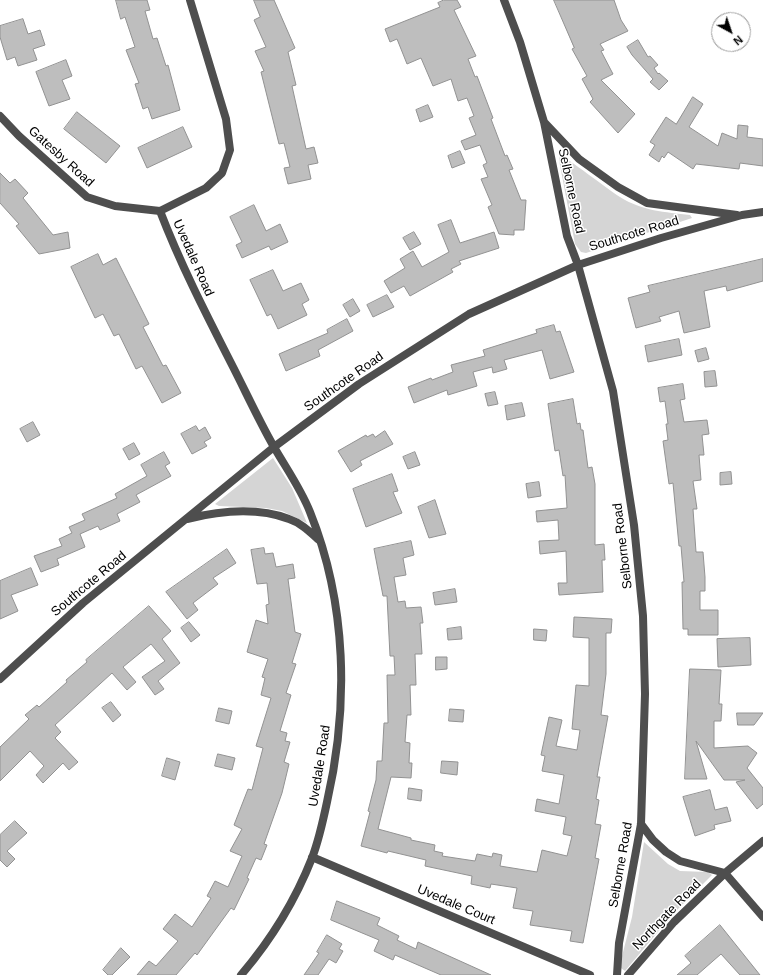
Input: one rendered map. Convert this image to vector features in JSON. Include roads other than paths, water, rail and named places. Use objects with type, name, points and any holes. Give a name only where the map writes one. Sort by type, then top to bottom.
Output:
[{"type":"street","name":"Uvedale Road","points":[[190,0],[226,119],[230,150],[222,173],[206,188],[160,211],[181,266],[274,447],[310,510],[333,586],[339,625],[341,678],[340,723],[334,774],[323,821],[312,857],[296,895],[279,925],[256,958],[241,975]]},
{"type":"street","name":"Selborne Road","points":[[504,0],[520,42],[544,122],[568,236],[578,264],[613,391],[634,525],[643,616],[644,647],[645,694],[641,824],[619,943],[617,975]]},
{"type":"street","name":"Gatesby Road","points":[[0,116],[19,136],[87,197],[115,206],[160,211]]},
{"type":"street","name":"Selborne Road","points":[[544,122],[579,159],[618,187],[647,203],[742,215]]},
{"type":"street","name":"Southcote Road","points":[[0,679],[83,603],[274,447],[359,384],[469,314],[578,264],[660,238],[742,215],[763,212]]},
{"type":"street","points":[[185,520],[210,513],[226,512],[273,514],[290,519],[306,528],[320,541]]},
{"type":"street","name":"Northgate Road","points":[[641,824],[653,840],[666,852],[680,861],[725,873]]},
{"type":"street","name":"Northgate Road","points":[[628,975],[674,922],[725,873],[763,841]]},
{"type":"street","name":"Uvedale Court","points":[[312,857],[590,975]]},
{"type":"street","points":[[725,873],[763,917]]}]
